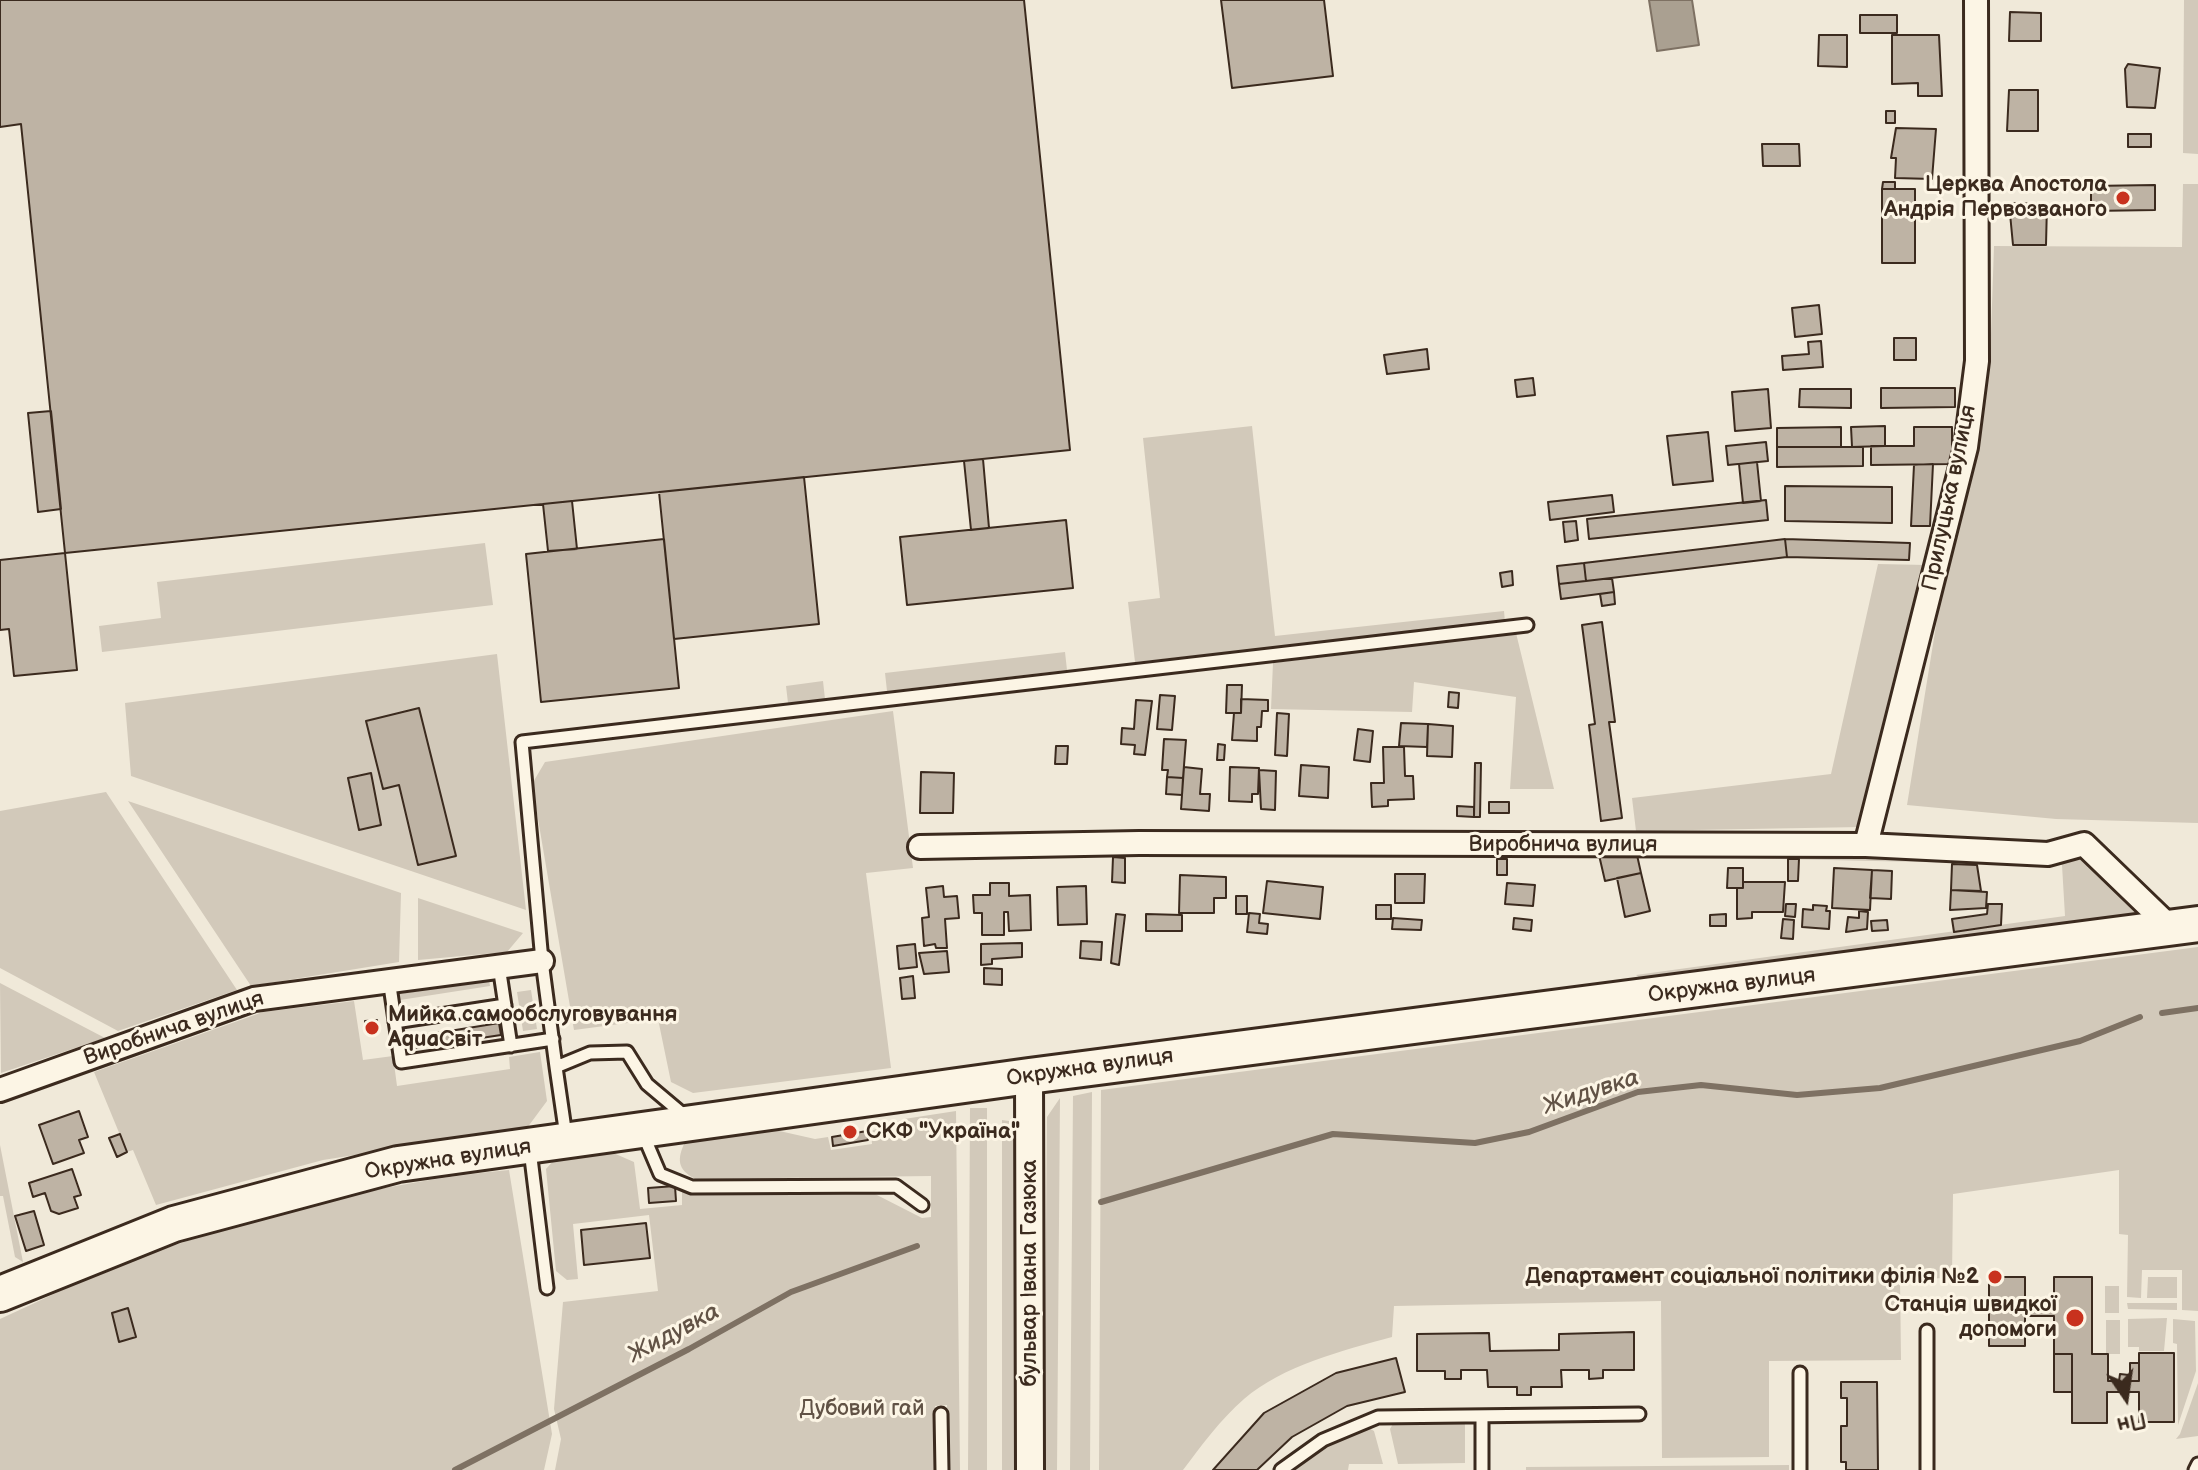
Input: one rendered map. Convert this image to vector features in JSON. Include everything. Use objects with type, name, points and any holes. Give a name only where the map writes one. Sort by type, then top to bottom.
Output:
[{"type":"main road","name":"Окружна вулиця","points":[[2,1289],[174,1224],[398,1164],[1029,1076],[2184,926]]},
{"type":"street","name":"Прилуцька вулиця","points":[[1866,845],[1966,447],[1975,376],[1976,0]]},
{"type":"street","name":"Виробнича вулиця","points":[[920,847],[1139,843],[1866,845],[2048,854],[2084,844],[2184,926]]},
{"type":"street","name":"Виробнича вулиця","points":[[0,1090],[254,999],[542,961]]},
{"type":"street","name":"бульвар Івана Газюка","points":[[1029,1076],[1030,1470]]},
{"type":"lane","points":[[567,1141],[542,961],[522,742],[1527,625]]},
{"type":"lane","points":[[499,966],[511,1046]]},
{"type":"lane","points":[[389,979],[401,1062],[553,1039]]},
{"type":"lane","points":[[395,1022],[505,1005]]},
{"type":"lane","points":[[556,1067],[590,1053],[627,1052],[647,1084],[693,1122]]},
{"type":"lane","points":[[641,1130],[660,1174],[692,1187],[896,1186],[922,1205]]},
{"type":"lane","points":[[530,1146],[547,1288]]},
{"type":"lane","points":[[1927,1331],[1927,1470]]},
{"type":"lane","points":[[1800,1373],[1800,1470]]},
{"type":"lane","points":[[941,1414],[942,1470]]},
{"type":"lane","points":[[1281,1470],[1323,1440],[1378,1417],[1639,1414]]},
{"type":"lane","points":[[1482,1416],[1482,1470]]},
{"type":"lane","points":[[2195,1470],[2198,1464]]},
{"type":"green space","points":[[2184,0],[2198,0],[2198,154],[2183,153]]},
{"type":"green space","points":[[2183,184],[2198,184],[2198,823],[2056,819],[1907,805],[1945,570],[1976,448],[1990,363],[1994,246],[2182,247]]},
{"type":"green space","points":[[1252,426],[1275,636],[1504,611],[1505,622],[1135,662],[1128,602],[1160,598],[1143,438]]},
{"type":"green space","points":[[485,543],[493,605],[102,652],[99,626],[161,618],[157,582]]},
{"type":"green space","points":[[1878,564],[1926,565],[1861,827],[1636,831],[1632,798],[1831,774]]},
{"type":"green space","points":[[1516,633],[1554,789],[1510,789],[1516,697],[1414,682],[1412,712],[1271,709],[1273,663]]},
{"type":"green space","points":[[1065,652],[1067,670],[887,691],[885,673]]},
{"type":"green space","points":[[497,654],[526,910],[131,776],[125,703]]},
{"type":"green space","points":[[823,681],[825,699],[788,703],[786,686]]},
{"type":"green space","points":[[893,711],[913,868],[866,873],[891,1068],[693,1093],[671,1082],[658,1019],[574,1030],[532,784],[545,762]]},
{"type":"green space","points":[[106,792],[237,990],[118,1031],[0,968],[0,811]]},
{"type":"green space","points":[[128,801],[401,893],[399,962],[251,986]]},
{"type":"green space","points":[[1666,848],[2083,850],[2149,912],[1641,979],[1636,975],[2065,916],[2062,865],[1642,856]]},
{"type":"green space","points":[[418,898],[523,933],[507,952],[418,960]]},
{"type":"green space","points":[[2198,947],[2198,1311],[2182,1310],[2182,1270],[2142,1270],[2141,1298],[2127,1297],[2128,1235],[2119,1234],[2119,1170],[1953,1194],[1952,1278],[1900,1279],[1901,1360],[1769,1361],[1769,1457],[1662,1458],[1661,1301],[1394,1306],[1392,1337],[1314,1360],[1259,1387],[1227,1415],[1183,1470],[1099,1470],[1101,1090]]},
{"type":"green space","points":[[489,980],[490,986],[400,1000],[399,994]]},
{"type":"green space","points":[[0,983],[105,1038],[1,1073]]},
{"type":"green space","points":[[531,990],[537,1029],[523,1031],[517,992]]},
{"type":"green space","points":[[354,1001],[363,1060],[393,1056],[397,1086],[510,1069],[509,1057],[540,1052],[547,1101],[527,1128],[323,1160],[156,1205],[133,1150],[127,1152],[94,1072],[263,1012]]},
{"type":"green space","points":[[1092,1092],[1090,1470],[1070,1470],[1073,1096]]},
{"type":"green space","points":[[1060,1098],[1057,1470],[1044,1470],[1047,1117]]},
{"type":"green space","points":[[970,1108],[987,1108],[987,1470],[968,1470]]},
{"type":"green space","name":"Дубовий гай","points":[[956,1111],[960,1470],[948,1470],[947,1405],[935,1406],[935,1470],[555,1470],[561,1439],[554,1409],[563,1302],[658,1291],[649,1215],[573,1224],[578,1279],[567,1280],[556,1271],[546,1169],[554,1160],[611,1152],[634,1162],[640,1209],[682,1205],[682,1192],[875,1194],[922,1218],[931,1217],[931,1176],[695,1179],[682,1167],[681,1154],[685,1142],[775,1130],[815,1139],[828,1137],[831,1150],[872,1144],[871,1131],[904,1119]]},
{"type":"green space","points":[[1002,1120],[1009,1121],[1018,1148],[1018,1470],[1002,1470]]},
{"type":"green space","points":[[0,1145],[23,1262],[15,1257],[3,1196],[0,1196]]},
{"type":"green space","points":[[509,1170],[552,1434],[544,1470],[0,1470],[0,1319],[117,1266],[261,1218],[410,1183]]},
{"type":"green space","points":[[2148,1277],[2177,1277],[2177,1298],[2147,1298]]},
{"type":"green space","points":[[2105,1286],[2119,1286],[2119,1313],[2105,1313]]},
{"type":"green space","points":[[2127,1303],[2177,1303],[2177,1310],[2128,1309]]},
{"type":"green space","points":[[2167,1318],[2164,1351],[2139,1351],[2139,1347],[2128,1347],[2128,1319]]},
{"type":"green space","points":[[2173,1319],[2195,1321],[2196,1371],[2178,1425],[2177,1344],[2173,1343]]},
{"type":"green space","points":[[2106,1320],[2120,1320],[2120,1354],[2106,1354]]},
{"type":"green space","points":[[2198,1383],[2198,1436],[2176,1439],[2180,1434]]},
{"type":"green space","points":[[1465,1421],[1465,1463],[1398,1464],[1390,1429],[1394,1422]]},
{"type":"green space","points":[[1367,1427],[1374,1431],[1383,1464],[1349,1464],[1348,1470],[1289,1470],[1326,1445]]},
{"type":"green space","points":[[1789,1465],[1789,1470],[1526,1470],[1526,1467]]},
{"type":"shaded area","points":[[1649,0],[1692,0],[1699,45],[1657,51]]},
{"type":"building","points":[[0,0],[1024,0],[1070,450],[65,553],[21,124],[0,127]]},
{"type":"building","points":[[1221,0],[1324,0],[1333,76],[1232,88]]},
{"type":"building","points":[[2010,12],[2041,13],[2041,41],[2009,41]]},
{"type":"building","points":[[1860,15],[1897,15],[1897,33],[1860,33]]},
{"type":"building","points":[[1819,35],[1847,35],[1847,67],[1818,66]]},
{"type":"building","points":[[1892,35],[1939,35],[1942,96],[1918,96],[1918,83],[1892,84]]},
{"type":"building","points":[[2128,64],[2160,68],[2155,108],[2127,107],[2125,69]]},
{"type":"building","points":[[2009,90],[2038,90],[2038,131],[2007,131]]},
{"type":"building","points":[[1886,111],[1895,111],[1895,123],[1886,123]]},
{"type":"building","points":[[1896,128],[1936,129],[1932,179],[1895,178],[1896,158],[1891,158]]},
{"type":"building","points":[[2128,134],[2151,134],[2151,147],[2128,147]]},
{"type":"building","points":[[1762,144],[1799,144],[1800,166],[1763,166]]},
{"type":"building","points":[[1883,182],[1895,182],[1895,189],[1882,189]]},
{"type":"building","name":"Церква Апостола Андрія Первозваного","points":[[2155,185],[2155,210],[2091,211],[2091,186]]},
{"type":"building","points":[[1882,189],[1915,189],[1915,263],[1882,263]]},
{"type":"building","points":[[2009,203],[2047,204],[2046,245],[2013,245]]},
{"type":"building","points":[[1819,305],[1822,334],[1795,337],[1792,308]]},
{"type":"building","points":[[1894,338],[1916,338],[1916,360],[1894,360]]},
{"type":"building","points":[[1821,341],[1823,367],[1783,370],[1782,356],[1809,354],[1808,342]]},
{"type":"building","points":[[1427,349],[1429,369],[1387,374],[1384,355]]},
{"type":"building","points":[[1533,378],[1535,395],[1517,397],[1515,380]]},
{"type":"building","points":[[1881,388],[1955,388],[1955,407],[1881,408]]},
{"type":"building","points":[[1768,389],[1771,428],[1735,431],[1732,392]]},
{"type":"building","points":[[1800,389],[1851,389],[1851,408],[1799,407]]},
{"type":"building","points":[[51,411],[61,509],[38,512],[28,413]]},
{"type":"building","points":[[1885,426],[1885,446],[1852,447],[1851,427]]},
{"type":"building","points":[[1841,427],[1841,447],[1777,447],[1777,428]]},
{"type":"building","points":[[1914,427],[1952,427],[1952,464],[1871,465],[1871,446],[1914,446]]},
{"type":"building","points":[[1708,432],[1713,481],[1673,485],[1667,436]]},
{"type":"building","points":[[1766,442],[1768,461],[1728,465],[1726,446]]},
{"type":"building","points":[[1777,447],[1863,447],[1863,466],[1777,467]]},
{"type":"building","points":[[983,459],[989,528],[971,530],[964,461]]},
{"type":"building","points":[[1757,462],[1761,501],[1743,503],[1739,464]]},
{"type":"building","points":[[1933,464],[1930,526],[1911,526],[1914,465]]},
{"type":"building","points":[[804,477],[819,624],[674,639],[659,492]]},
{"type":"building","points":[[1785,486],[1892,487],[1892,523],[1785,521]]},
{"type":"building","points":[[1612,495],[1614,512],[1550,520],[1548,502]]},
{"type":"building","points":[[1766,500],[1768,520],[1589,539],[1587,519]]},
{"type":"building","points":[[572,501],[577,549],[548,551],[543,504]]},
{"type":"building","points":[[1066,520],[1073,588],[907,605],[900,537]]},
{"type":"building","points":[[1576,521],[1578,540],[1565,542],[1563,522]]},
{"type":"building","points":[[664,539],[679,688],[541,702],[526,554]]},
{"type":"building","points":[[1785,539],[1910,543],[1909,560],[1787,557]]},
{"type":"building","points":[[1785,539],[1787,557],[1586,581],[1584,563]]},
{"type":"building","points":[[65,553],[77,670],[14,676],[9,629],[0,630],[0,560]]},
{"type":"building","points":[[1584,563],[1586,581],[1559,584],[1557,566]]},
{"type":"building","points":[[1512,571],[1513,585],[1502,587],[1500,573]]},
{"type":"building","points":[[1612,578],[1614,592],[1561,599],[1559,584]]},
{"type":"building","points":[[1614,592],[1615,604],[1602,606],[1600,594]]},
{"type":"building","points":[[1602,622],[1615,722],[1609,722],[1622,818],[1601,821],[1589,725],[1595,724],[1582,625]]},
{"type":"building","points":[[1227,685],[1242,685],[1241,713],[1226,713]]},
{"type":"building","points":[[1449,692],[1459,693],[1458,708],[1448,707]]},
{"type":"building","points":[[1160,695],[1175,696],[1172,730],[1157,729]]},
{"type":"building","points":[[1241,699],[1268,700],[1268,711],[1262,711],[1261,727],[1257,727],[1257,741],[1232,740],[1234,713],[1241,713]]},
{"type":"building","points":[[1136,700],[1152,701],[1145,755],[1134,754],[1135,745],[1121,744],[1122,728],[1134,729]]},
{"type":"building","points":[[419,708],[456,856],[418,865],[399,785],[383,789],[366,721]]},
{"type":"building","points":[[1277,713],[1289,714],[1287,756],[1275,755]]},
{"type":"building","points":[[1401,723],[1428,724],[1427,747],[1399,746]]},
{"type":"building","points":[[1428,724],[1453,726],[1452,757],[1427,756]]},
{"type":"building","points":[[1358,729],[1373,731],[1370,762],[1354,760]]},
{"type":"building","points":[[1164,739],[1186,740],[1183,778],[1167,777],[1168,770],[1162,770]]},
{"type":"building","points":[[1218,744],[1225,745],[1224,760],[1217,760]]},
{"type":"building","points":[[1056,746],[1068,746],[1067,764],[1055,764]]},
{"type":"building","points":[[1383,747],[1404,747],[1405,776],[1413,776],[1414,799],[1388,800],[1388,806],[1372,807],[1371,783],[1384,783]]},
{"type":"building","points":[[1475,763],[1481,763],[1480,817],[1474,817]]},
{"type":"building","points":[[1301,765],[1329,767],[1328,798],[1299,796]]},
{"type":"building","points":[[1184,767],[1202,769],[1200,794],[1210,794],[1209,811],[1181,809]]},
{"type":"building","points":[[1230,767],[1259,768],[1258,794],[1252,794],[1252,802],[1229,801]]},
{"type":"building","points":[[1259,770],[1276,771],[1275,810],[1261,809]]},
{"type":"building","points":[[921,772],[954,773],[953,813],[920,813]]},
{"type":"building","points":[[371,773],[381,825],[359,830],[348,778]]},
{"type":"building","points":[[1167,777],[1183,778],[1182,795],[1166,794]]},
{"type":"building","points":[[1489,802],[1509,802],[1509,813],[1489,813]]},
{"type":"building","points":[[1457,806],[1474,807],[1474,817],[1457,816]]},
{"type":"building","points":[[1599,855],[1637,855],[1641,873],[1605,881]]},
{"type":"building","points":[[1113,857],[1125,858],[1125,883],[1112,882]]},
{"type":"building","points":[[1497,859],[1507,859],[1507,875],[1497,875]]},
{"type":"building","points":[[1788,859],[1799,859],[1798,881],[1788,881]]},
{"type":"building","points":[[1952,864],[1977,865],[1981,891],[1951,890]]},
{"type":"building","points":[[1728,868],[1743,868],[1743,888],[1727,888]]},
{"type":"building","points":[[1834,868],[1872,870],[1870,910],[1832,908]]},
{"type":"building","points":[[1872,870],[1892,871],[1891,899],[1870,898]]},
{"type":"building","points":[[1641,873],[1650,911],[1625,917],[1617,878]]},
{"type":"building","points":[[1395,874],[1425,874],[1424,903],[1395,903]]},
{"type":"building","points":[[1180,875],[1226,877],[1226,898],[1214,898],[1214,913],[1179,913]]},
{"type":"building","points":[[1267,881],[1323,887],[1320,919],[1263,913]]},
{"type":"building","points":[[1743,882],[1785,882],[1783,912],[1752,912],[1752,918],[1737,919],[1737,888],[1743,888]]},
{"type":"building","points":[[990,883],[1009,883],[1009,896],[1030,895],[1031,930],[1009,931],[1008,912],[1004,912],[1004,935],[982,935],[982,913],[974,913],[973,895],[990,895]]},
{"type":"building","points":[[1507,883],[1535,885],[1533,906],[1505,904]]},
{"type":"building","points":[[943,886],[944,897],[957,896],[959,918],[945,919],[947,948],[936,948],[935,944],[924,946],[922,918],[929,917],[926,888]]},
{"type":"building","points":[[1086,886],[1087,924],[1058,925],[1057,887]]},
{"type":"building","points":[[1951,890],[1987,892],[1986,908],[1950,910]]},
{"type":"building","points":[[1236,896],[1247,896],[1247,914],[1236,914]]},
{"type":"building","points":[[1786,904],[1796,904],[1795,917],[1785,916]]},
{"type":"building","points":[[1988,904],[2002,904],[2001,925],[1954,932],[1952,919],[1987,914]]},
{"type":"building","points":[[1376,905],[1391,905],[1391,919],[1376,919]]},
{"type":"building","points":[[1813,905],[1827,906],[1826,911],[1830,911],[1829,929],[1802,927],[1803,909],[1813,910]]},
{"type":"building","points":[[1859,911],[1868,912],[1867,929],[1846,932],[1848,917],[1859,918]]},
{"type":"building","points":[[1249,913],[1260,914],[1259,923],[1268,924],[1267,934],[1247,932]]},
{"type":"building","points":[[1116,914],[1125,915],[1119,965],[1111,963]]},
{"type":"building","points":[[1146,914],[1182,915],[1182,931],[1146,931]]},
{"type":"building","points":[[1726,914],[1726,926],[1710,926],[1710,915]]},
{"type":"building","points":[[1393,918],[1422,920],[1421,930],[1392,929]]},
{"type":"building","points":[[1514,918],[1532,920],[1531,931],[1513,929]]},
{"type":"building","points":[[1783,919],[1794,920],[1793,939],[1781,938]]},
{"type":"building","points":[[1887,920],[1888,930],[1872,931],[1871,921]]},
{"type":"building","points":[[1081,941],[1102,942],[1101,960],[1080,958]]},
{"type":"building","points":[[1022,943],[1022,957],[992,959],[992,964],[981,965],[981,944]]},
{"type":"building","points":[[915,944],[917,967],[899,969],[897,946]]},
{"type":"building","points":[[947,951],[949,972],[924,974],[919,953]]},
{"type":"building","points":[[984,968],[1002,969],[1002,985],[984,984]]},
{"type":"building","points":[[913,976],[915,998],[902,999],[900,978]]},
{"type":"building","name":"Мийка самообслуговування AquaСвіт","points":[[377,1020],[378,1030],[367,1032],[365,1021]]},
{"type":"building","points":[[499,1023],[501,1035],[408,1049],[406,1038]]},
{"type":"building","points":[[79,1111],[88,1137],[79,1140],[84,1153],[53,1164],[39,1125]]},
{"type":"building","points":[[867,1131],[868,1140],[833,1146],[832,1137]]},
{"type":"building","points":[[120,1134],[127,1152],[117,1157],[109,1138]]},
{"type":"building","points":[[72,1169],[81,1195],[74,1197],[78,1208],[59,1214],[51,1211],[45,1193],[33,1197],[29,1183]]},
{"type":"building","points":[[675,1186],[676,1201],[649,1203],[648,1188]]},
{"type":"building","points":[[34,1211],[44,1245],[26,1251],[15,1216]]},
{"type":"building","points":[[646,1223],[650,1258],[584,1265],[581,1230]]},
{"type":"building","points":[[1989,1277],[2025,1277],[2025,1306],[2054,1306],[2054,1277],[2092,1277],[2092,1354],[2108,1354],[2108,1381],[2119,1381],[2120,1374],[2129,1375],[2130,1381],[2139,1381],[2139,1353],[2174,1353],[2174,1422],[2139,1422],[2139,1392],[2107,1392],[2107,1423],[2072,1423],[2072,1354],[2054,1354],[2054,1316],[2025,1316],[2025,1346],[1989,1346]]},
{"type":"building","points":[[128,1308],[136,1337],[119,1342],[112,1313]]},
{"type":"building","points":[[1634,1332],[1634,1370],[1603,1370],[1603,1378],[1589,1379],[1589,1370],[1561,1370],[1562,1387],[1531,1387],[1531,1395],[1517,1395],[1517,1387],[1488,1387],[1487,1370],[1461,1370],[1461,1379],[1445,1379],[1445,1371],[1417,1371],[1417,1334],[1489,1333],[1490,1351],[1559,1350],[1559,1334]]},
{"type":"building","points":[[2054,1354],[2072,1354],[2072,1392],[2054,1392]]},
{"type":"building","points":[[1396,1358],[1405,1392],[1347,1406],[1292,1437],[1257,1470],[1213,1470],[1264,1413],[1336,1373]]},
{"type":"building","points":[[2130,1363],[2139,1363],[2139,1381],[2130,1381]]},
{"type":"building","points":[[1841,1382],[1877,1382],[1878,1470],[1846,1470],[1846,1462],[1841,1462],[1841,1426],[1847,1426],[1847,1398],[1841,1398]]},
{"type":"waterway","name":"Жидувка","points":[[2162,1013],[2198,1008]]},
{"type":"waterway","name":"Жидувка","points":[[1101,1202],[1333,1134],[1475,1143],[1529,1132],[1638,1092],[1701,1085],[1797,1095],[1880,1088],[2080,1041],[2140,1017]]},
{"type":"waterway","name":"Жидувка","points":[[455,1470],[689,1349],[791,1292],[917,1246]]},
{"type":"place","name":"Церква Апостола Андрія Первозваного","points":[[2123,198]]},
{"type":"place","name":"Мийка самообслуговування AquaСвіт","points":[[372,1028]]},
{"type":"place","name":"СКФ \"Україна\"","points":[[850,1132]]},
{"type":"place","name":"Департамент соціальної політики філія №2","points":[[1995,1277]]},
{"type":"place","name":"Станція швидкої допомоги","points":[[2075,1318]]}]
